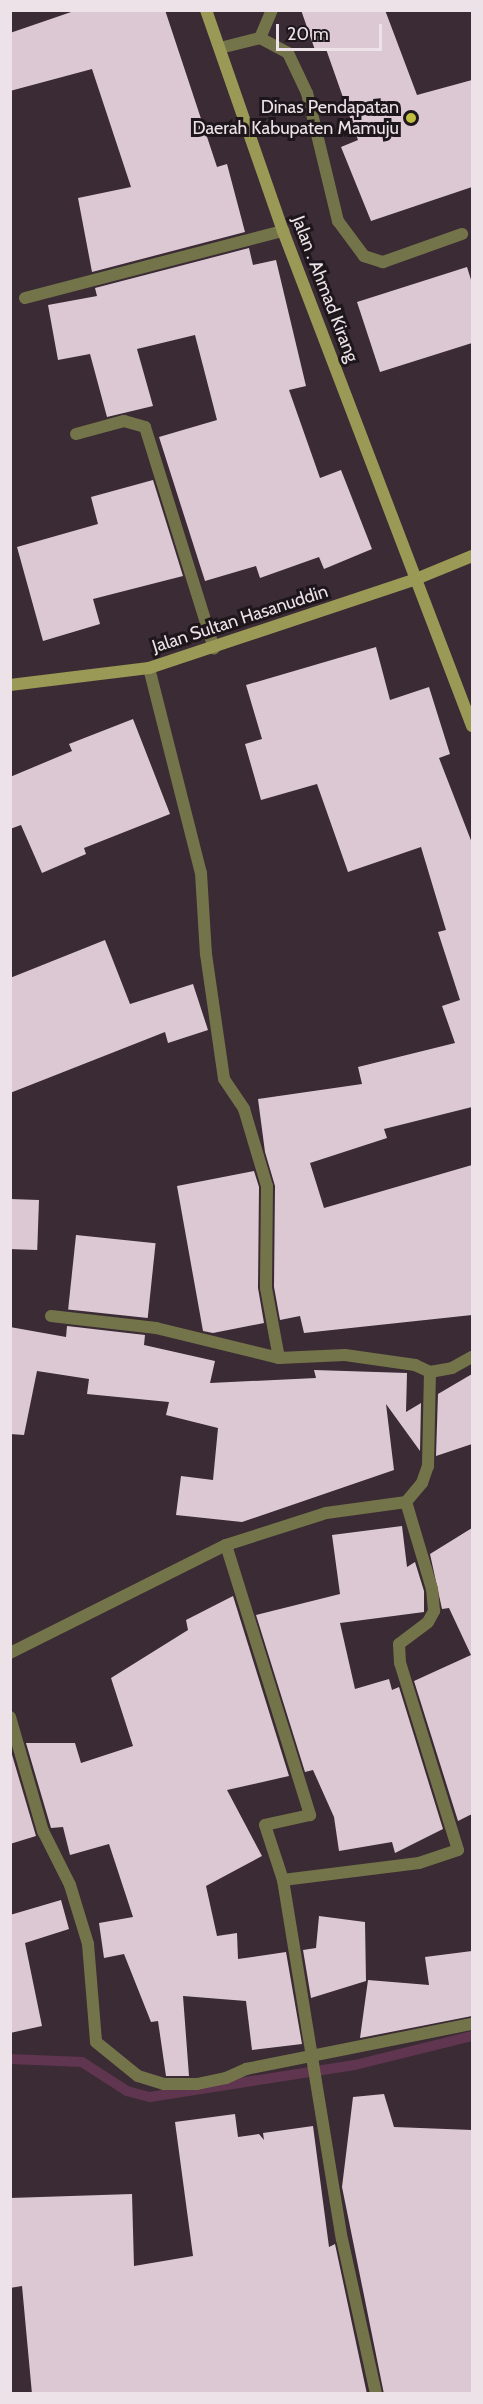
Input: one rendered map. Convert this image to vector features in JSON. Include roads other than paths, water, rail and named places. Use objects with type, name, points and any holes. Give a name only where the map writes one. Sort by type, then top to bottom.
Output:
[{"type":"main road","name":"Jalan . Ahmad Kirang","points":[[206,10],[283,231],[472,726]]},
{"type":"main road","name":"Jalan Sultan Hasanuddin","points":[[10,685],[149,668],[416,579],[472,556]]},
{"type":"street","points":[[260,38],[272,10]]},
{"type":"street","points":[[220,48],[260,38],[288,53],[307,93],[338,221],[364,256],[383,262],[462,234]]},
{"type":"street","points":[[25,298],[283,231]]},
{"type":"street","points":[[76,434],[124,421],[145,427],[214,648]]},
{"type":"street","points":[[149,668],[201,873],[206,954],[224,1079],[244,1109],[267,1186],[266,1288],[279,1358]]},
{"type":"street","points":[[51,1317],[156,1328],[279,1358],[345,1354],[415,1365],[430,1372],[452,1368],[472,1357]]},
{"type":"street","points":[[10,1653],[226,1545],[326,1513],[406,1502],[422,1483],[428,1467],[430,1372]]},
{"type":"street","points":[[283,1880],[419,1863],[458,1850],[400,1663],[399,1644],[428,1622],[434,1611],[432,1589],[406,1502]]},
{"type":"street","points":[[226,1545],[310,1815],[265,1825],[283,1880],[310,2059],[342,2239],[376,2394]]},
{"type":"street","points":[[10,1717],[43,1831],[70,1885],[88,1944],[96,2042],[105,2052],[138,2076],[164,2084],[197,2084],[226,2079],[246,2069],[310,2059],[472,2024]]},
{"type":"waterway","points":[[10,2059],[82,2062],[127,2091],[150,2097],[355,2065],[472,2036]]},
{"type":"place","name":"Dinas Pendapatan Daerah Kabupaten Mamuju","points":[[411,118]]}]
